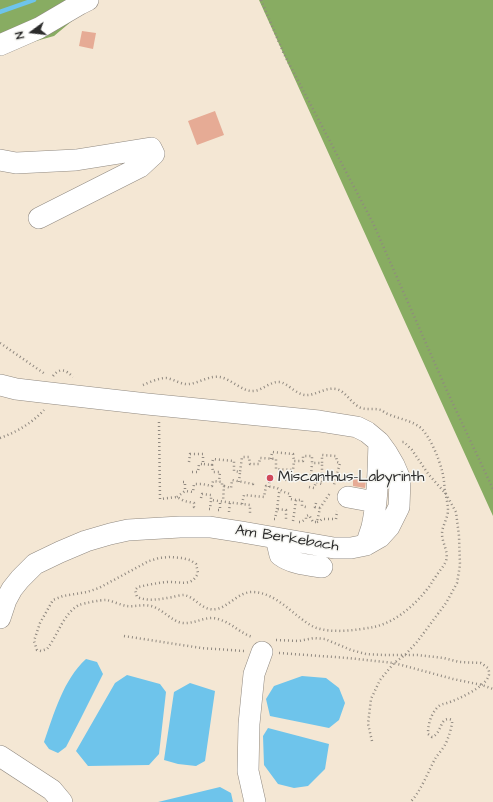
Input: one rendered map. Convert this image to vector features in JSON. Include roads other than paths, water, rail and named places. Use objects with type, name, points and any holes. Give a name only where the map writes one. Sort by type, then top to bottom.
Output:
[{"type":"lane","points":[[0,45],[39,28],[88,0]]},
{"type":"lane","points":[[0,160],[16,164],[76,160],[151,148],[154,154],[140,168],[39,218]]},
{"type":"lane","name":"Am Berkebach","points":[[0,385],[16,389],[57,394],[332,422],[367,432],[379,442],[394,465],[400,479],[399,507],[389,527],[380,537],[366,545],[351,548],[334,548],[210,527],[128,530],[86,541],[35,564],[12,589],[6,600],[0,618]]},
{"type":"lane","points":[[366,545],[372,526],[379,442]]},
{"type":"lane","points":[[340,503],[375,502]]},
{"type":"lane","points":[[276,538],[280,555],[285,559],[303,565],[322,567]]},
{"type":"lane","points":[[255,802],[248,771],[250,724],[254,674],[262,652]]},
{"type":"lane","points":[[0,756],[52,790],[62,802]]},
{"type":"water","points":[[86,659],[97,662],[103,674],[66,747],[58,753],[49,749],[44,742],[65,687],[78,667]]},
{"type":"water","points":[[127,675],[160,684],[166,692],[159,754],[149,765],[88,766],[76,751],[115,683]]},
{"type":"water","points":[[302,676],[326,678],[339,688],[345,703],[339,720],[329,728],[270,716],[266,699],[274,686]]},
{"type":"water","points":[[190,683],[215,691],[205,761],[196,766],[178,764],[164,760],[174,692]]},
{"type":"water","points":[[268,728],[329,744],[325,769],[308,786],[294,788],[278,784],[264,765],[263,736]]},
{"type":"water","points":[[220,787],[231,793],[233,802],[158,802]]},
{"type":"waterway","points":[[0,12],[34,0]]},
{"type":"place","name":"Miscanthus-Labyrinth","points":[[270,478]]}]
